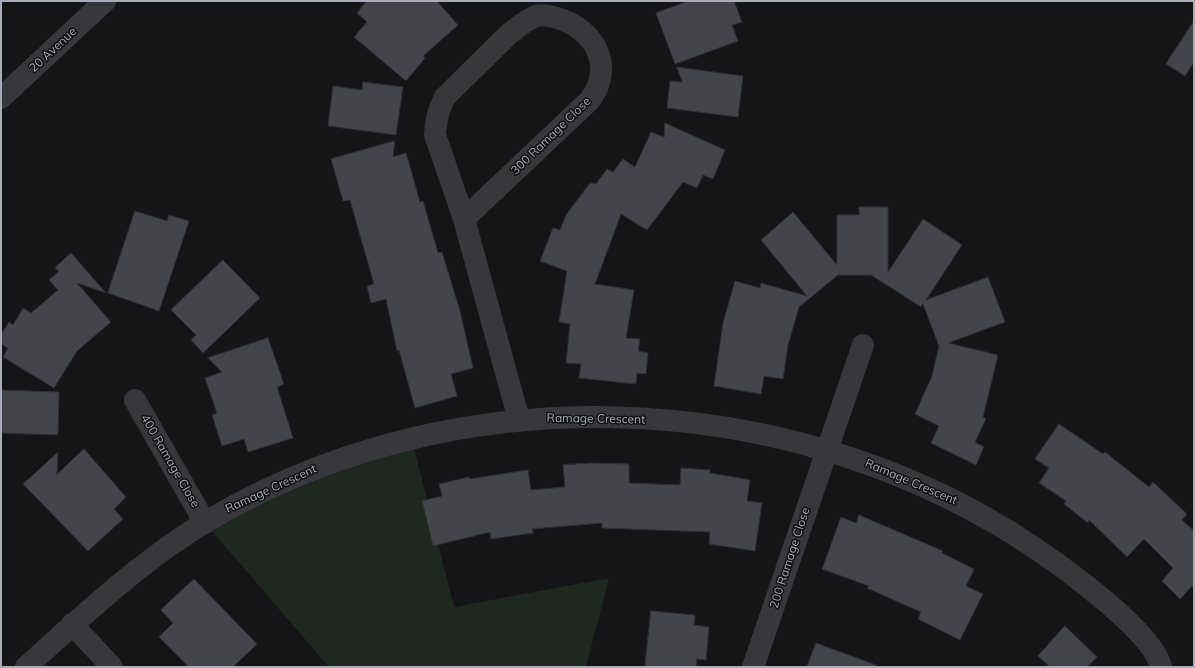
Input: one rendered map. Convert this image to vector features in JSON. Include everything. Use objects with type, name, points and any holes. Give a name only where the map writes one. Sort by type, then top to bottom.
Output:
[{"type":"street","name":"20 Avenue","points":[[1,98],[105,1]]},
{"type":"street","name":"300 Ramage Close","points":[[464,219],[590,100],[598,90],[602,79],[602,65],[598,51],[588,38],[576,27],[562,20],[548,16],[536,16],[510,33],[445,97],[438,110],[435,135],[464,219],[519,420]]},
{"type":"street","name":"200 Ramage Close","points":[[753,667],[826,449],[863,345]]},
{"type":"street","name":"400 Ramage Close","points":[[135,400],[205,523]]},
{"type":"street","name":"Ramage Crescent","points":[[26,667],[72,624],[128,576],[205,523],[304,472],[358,453],[458,429],[519,420],[566,417],[674,421],[760,433],[826,449],[864,461],[940,492],[1032,546],[1064,568],[1126,621],[1150,645],[1159,658],[1162,667]]},
{"type":"street","points":[[72,624],[112,667]]},
{"type":"shaded area","points":[[412,440],[454,607],[609,578],[586,667],[329,667],[205,523]]},
{"type":"building","points":[[367,1],[437,1],[458,25],[423,56],[425,58],[406,81],[354,37],[367,22],[357,13]]},
{"type":"building","points":[[689,1],[734,1],[742,22],[732,25],[738,41],[675,64],[656,13]]},
{"type":"building","points":[[1194,21],[1194,62],[1185,76],[1166,64]]},
{"type":"building","points":[[677,67],[743,76],[738,117],[667,108],[670,81],[682,82]]},
{"type":"building","points":[[363,82],[403,87],[396,135],[328,126],[333,86],[362,90]]},
{"type":"building","points":[[665,123],[725,150],[713,179],[703,175],[697,188],[683,182],[647,230],[621,214],[595,284],[634,290],[626,338],[640,339],[638,351],[648,353],[646,374],[637,373],[636,384],[579,378],[581,364],[566,363],[570,324],[559,322],[567,271],[540,261],[553,228],[560,230],[566,215],[590,183],[596,184],[607,169],[613,172],[623,159],[635,167],[651,132],[664,137]]},
{"type":"building","points":[[395,141],[393,157],[406,153],[420,202],[423,201],[438,253],[442,252],[460,311],[473,368],[451,374],[457,396],[415,408],[399,350],[397,351],[386,299],[371,303],[367,286],[374,284],[350,200],[343,201],[331,159]]},
{"type":"building","points":[[859,207],[888,207],[888,272],[923,219],[962,245],[926,300],[988,277],[1005,322],[948,343],[998,355],[983,417],[986,419],[975,442],[984,447],[976,465],[931,443],[939,426],[915,414],[932,376],[939,346],[923,304],[921,307],[871,275],[838,275],[799,307],[788,345],[783,379],[764,376],[761,394],[714,386],[723,323],[735,281],[760,288],[761,283],[807,296],[761,240],[793,212],[837,265],[837,215],[859,215]]},
{"type":"building","points":[[135,211],[167,221],[169,215],[189,221],[159,311],[108,293]]},
{"type":"building","points":[[71,253],[106,293],[77,283],[111,322],[77,351],[54,388],[3,357],[8,348],[1,344],[1,335],[9,322],[13,325],[23,308],[31,313],[58,290],[49,280],[59,271],[55,268]]},
{"type":"building","points":[[223,260],[260,298],[203,353],[191,340],[196,335],[171,310]]},
{"type":"building","points":[[268,338],[284,384],[277,387],[293,438],[248,452],[244,439],[222,446],[212,415],[217,413],[205,378],[222,372],[208,358]]},
{"type":"building","points":[[1,390],[59,392],[58,435],[1,433]]},
{"type":"building","points":[[1059,424],[1103,454],[1105,452],[1149,487],[1153,482],[1187,514],[1182,520],[1194,531],[1194,588],[1192,586],[1180,599],[1162,581],[1173,568],[1144,539],[1127,557],[1089,520],[1088,523],[1064,504],[1066,501],[1039,483],[1049,468],[1035,459]]},
{"type":"building","points":[[84,449],[126,497],[114,509],[123,519],[88,551],[23,484],[58,452],[57,474]]},
{"type":"building","points":[[592,463],[629,464],[629,483],[680,485],[681,468],[710,470],[710,473],[750,480],[747,501],[762,503],[755,551],[709,544],[710,532],[602,528],[602,523],[532,529],[533,533],[491,539],[490,532],[433,546],[422,501],[442,496],[439,484],[469,477],[469,479],[528,470],[531,490],[565,487],[563,465]]},
{"type":"building","points":[[859,515],[943,551],[942,553],[974,569],[966,586],[983,594],[960,640],[918,619],[921,612],[867,588],[869,586],[822,569],[841,517],[856,523]]},
{"type":"building","points":[[194,579],[257,644],[233,667],[189,667],[159,637],[173,623],[161,610]]},
{"type":"building","points":[[651,611],[695,615],[694,625],[709,627],[706,660],[697,659],[696,667],[645,667]]},
{"type":"building","points":[[1065,626],[1097,657],[1087,667],[1050,667],[1038,656]]},
{"type":"building","points":[[816,643],[876,665],[876,667],[807,667]]}]
